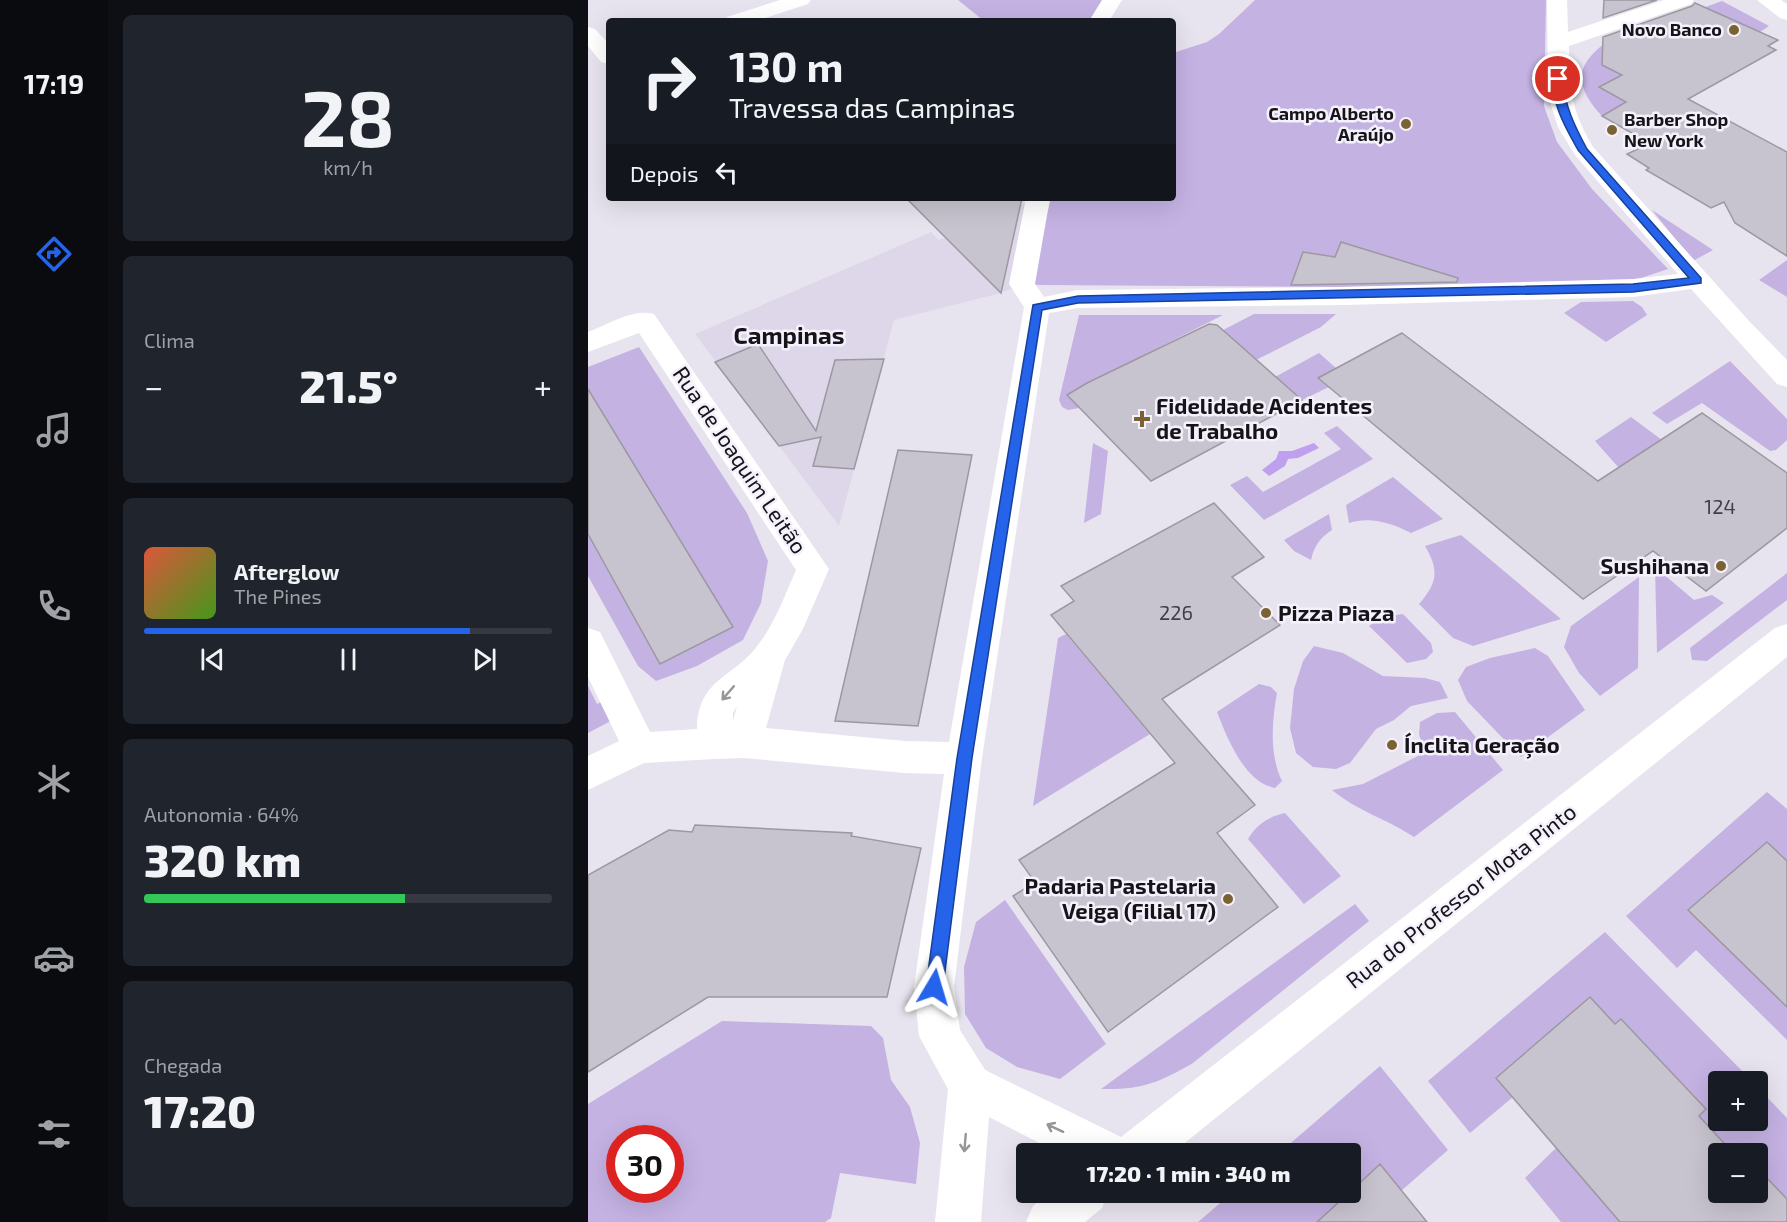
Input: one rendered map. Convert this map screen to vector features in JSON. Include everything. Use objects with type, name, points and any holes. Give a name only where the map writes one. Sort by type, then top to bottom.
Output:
[{"type":"street","points":[[744,18],[801,0]]},
{"type":"street","points":[[1101,18],[1112,0]]},
{"type":"street","points":[[1557,0],[1559,96],[1570,127],[1583,150],[1697,280],[1787,377]]},
{"type":"street","points":[[1557,43],[1684,0]]},
{"type":"street","points":[[1767,0],[1787,14]]},
{"type":"street","points":[[589,36],[606,56]]},
{"type":"street","points":[[588,67],[606,60]]},
{"type":"street","points":[[1037,201],[1022,284],[1037,308],[964,758],[934,987],[940,1036],[970,1085],[1086,1143]]},
{"type":"street","points":[[1037,308],[1078,299],[1633,288],[1697,280]]},
{"type":"street","name":"Rua de Joaquim Leitão","points":[[588,343],[644,320],[813,569],[786,629],[769,657],[730,743]]},
{"type":"street","name":"Rua do Professor Mota Pinto","points":[[1150,1143],[1787,638]]},
{"type":"street","points":[[588,642],[640,748]]},
{"type":"street","points":[[588,774],[640,748],[730,743],[905,757],[964,758]]},
{"type":"street","points":[[958,1222],[970,1085]]},
{"type":"street","points":[[1049,1222],[1072,1203]]},
{"type":"shaded area","points":[[958,0],[1104,0],[1093,18],[980,18]]},
{"type":"shaded area","name":"Campo Alberto Araújo","points":[[1255,0],[1546,0],[1544,106],[1557,142],[1592,189],[1668,269],[1632,281],[1336,287],[1037,285],[1030,282],[1050,201],[1176,201],[1176,52],[1207,42],[1219,34]]},
{"type":"shaded area","points":[[1722,1],[1769,26],[1760,32],[1724,16],[1618,73],[1622,75],[1600,87],[1626,102],[1602,116],[1583,88],[1583,70],[1594,53],[1604,44]]},
{"type":"shaded area","points":[[1030,201],[1036,201],[1022,284],[1001,293],[894,320],[839,526],[695,334],[931,232],[939,240]]},
{"type":"shaded area","points":[[1652,210],[1713,250],[1693,261]]},
{"type":"shaded area","points":[[1787,260],[1787,297],[1759,280]]},
{"type":"shaded area","points":[[1633,301],[1642,307],[1647,315],[1606,342],[1564,313],[1581,302]]},
{"type":"shaded area","points":[[1254,314],[1336,314],[1321,327],[1256,360],[1223,330]]},
{"type":"shaded area","points":[[1079,315],[1223,315],[1079,388],[1074,394],[1074,401],[1079,408],[1068,410],[1062,407],[1059,400]]},
{"type":"shaded area","points":[[639,347],[747,513],[768,561],[761,603],[743,640],[697,666],[656,681],[638,666],[588,576],[588,534],[660,664],[732,627],[588,393],[588,367]]},
{"type":"shaded area","points":[[1319,353],[1336,368],[1319,378],[1329,387],[1302,400],[1275,377]]},
{"type":"shaded area","points":[[1730,361],[1787,419],[1787,440],[1776,450],[1770,451],[1702,403],[1667,424],[1652,413]]},
{"type":"shaded area","points":[[1631,417],[1662,440],[1619,468],[1595,441]]},
{"type":"shaded area","points":[[1337,426],[1373,459],[1264,520],[1230,485],[1247,476],[1263,492],[1341,449],[1324,433]]},
{"type":"shaded area","points":[[1093,443],[1108,451],[1101,514],[1084,523]]},
{"type":"shaded area","points":[[1314,443],[1319,448],[1298,458],[1288,459],[1285,466],[1269,476],[1262,470],[1276,459],[1279,451],[1292,451]]},
{"type":"shaded area","points":[[1393,477],[1443,519],[1411,533],[1373,520],[1349,523],[1346,505]]},
{"type":"shaded area","points":[[1329,514],[1332,530],[1318,543],[1311,560],[1294,551],[1284,540]]},
{"type":"shaded area","points":[[1461,535],[1561,619],[1473,646],[1453,638],[1419,604],[1430,589],[1434,576],[1433,562],[1425,546]]},
{"type":"shaded area","points":[[1655,567],[1694,600],[1712,595],[1724,603],[1657,653]]},
{"type":"shaded area","points":[[1787,573],[1787,600],[1707,661],[1692,660],[1690,648]]},
{"type":"shaded area","points":[[1639,577],[1638,668],[1600,696],[1579,673],[1564,647],[1571,626]]},
{"type":"shaded area","points":[[1403,614],[1431,643],[1433,652],[1426,659],[1407,663],[1369,626],[1382,617]]},
{"type":"shaded area","points":[[1066,634],[1150,734],[1033,806],[1058,638]]},
{"type":"shaded area","points":[[1314,646],[1343,653],[1383,676],[1425,678],[1440,682],[1448,698],[1411,706],[1394,720],[1376,729],[1350,763],[1336,769],[1313,767],[1296,753],[1290,728],[1294,689],[1303,661]]},
{"type":"shaded area","points":[[1535,648],[1548,656],[1585,710],[1521,757],[1467,701],[1458,680],[1466,667],[1490,658]]},
{"type":"shaded area","points":[[1259,684],[1271,687],[1277,693],[1273,749],[1282,781],[1275,788],[1264,784],[1246,769],[1238,758],[1217,712]]},
{"type":"shaded area","points":[[588,686],[597,704],[614,695],[624,714],[588,733]]},
{"type":"shaded area","points":[[1455,712],[1503,770],[1414,837],[1352,804],[1332,790],[1363,784],[1418,756],[1423,748],[1419,734],[1420,722],[1437,713]]},
{"type":"shaded area","points":[[1767,792],[1787,809],[1787,861],[1767,842],[1688,910],[1787,1007],[1787,1040],[1696,950],[1677,968],[1626,916]]},
{"type":"shaded area","points":[[1285,813],[1341,876],[1304,904],[1248,839],[1264,822]]},
{"type":"shaded area","points":[[1005,900],[1106,1044],[1060,1079],[1017,1067],[986,1048],[965,1014],[964,967],[976,922]]},
{"type":"shaded area","points":[[1355,904],[1369,921],[1193,1063],[1170,1076],[1149,1084],[1128,1088],[1101,1089]]},
{"type":"shaded area","points":[[1605,932],[1742,1071],[1708,1071],[1708,1126],[1699,1116],[1705,1110],[1621,1019],[1513,1097],[1470,1133],[1428,1081]]},
{"type":"shaded area","points":[[722,1021],[871,1026],[883,1038],[891,1080],[910,1107],[920,1143],[916,1184],[840,1173],[831,1218],[825,1222],[588,1222],[588,1104]]},
{"type":"shaded area","points":[[1380,1066],[1448,1150],[1401,1191],[1380,1164],[1361,1181],[1361,1143],[1291,1143]]},
{"type":"shaded area","points":[[1768,1098],[1787,1118],[1787,1199],[1768,1178],[1768,1143],[1725,1143],[1713,1131],[1768,1131]]},
{"type":"shaded area","points":[[1556,1148],[1620,1222],[1561,1222],[1525,1178]]},
{"type":"shaded area","points":[[1220,1203],[1338,1203],[1317,1222],[1198,1222]]},
{"type":"building","points":[[1604,0],[1657,0],[1603,18]]},
{"type":"building","points":[[1695,3],[1778,40],[1768,46],[1776,50],[1688,99],[1787,152],[1787,256],[1735,223],[1724,202],[1711,208],[1646,170],[1649,168],[1627,154],[1638,149],[1633,146],[1644,140],[1602,116],[1626,102],[1599,87],[1622,75],[1602,65],[1603,37]]},
{"type":"building","points":[[909,201],[1021,201],[1001,293]]},
{"type":"building","points":[[1341,242],[1458,278],[1457,282],[1291,285],[1303,252],[1335,257]]},
{"type":"building","points":[[1209,324],[1217,325],[1302,400],[1151,481],[1067,395]]},
{"type":"building","points":[[1402,333],[1598,481],[1702,413],[1787,473],[1787,528],[1706,591],[1653,551],[1583,599],[1318,378]]},
{"type":"building","points":[[758,344],[816,431],[835,360],[884,359],[854,469],[813,466],[821,437],[779,446],[715,362]]},
{"type":"building","points":[[588,389],[733,627],[660,664],[588,534]]},
{"type":"building","points":[[898,450],[972,455],[918,726],[835,721]]},
{"type":"building","points":[[1214,503],[1264,557],[1232,577],[1280,625],[1162,699],[1255,805],[1217,833],[1278,907],[1108,1032],[1013,896],[1035,882],[1019,860],[1175,763],[1051,615],[1074,601],[1061,586]]},
{"type":"building","points":[[695,825],[852,833],[851,836],[921,848],[887,997],[708,997],[588,1072],[588,875],[669,830],[692,832]]},
{"type":"building","points":[[1767,842],[1787,861],[1787,1007],[1688,910]]},
{"type":"building","points":[[1590,997],[1615,1024],[1621,1019],[1706,1109],[1699,1116],[1708,1126],[1708,1131],[1713,1131],[1724,1143],[1708,1143],[1708,1203],[1768,1203],[1768,1179],[1787,1199],[1787,1222],[1620,1222],[1496,1078]]},
{"type":"building","points":[[1380,1164],[1427,1222],[1317,1222],[1338,1203],[1361,1203],[1361,1182]]},
{"type":"place","name":"Novo Banco","points":[[1734,30]]},
{"type":"place","name":"Campo Alberto Araújo","points":[[1406,124]]},
{"type":"place","name":"Barber Shop New York","points":[[1612,130]]},
{"type":"place","name":"Fidelidade Acidentes de Trabalho","points":[[1142,419]]},
{"type":"place","name":"Sushihana","points":[[1721,566]]},
{"type":"place","name":"Pizza Piaza","points":[[1266,613]]},
{"type":"place","name":"Ínclita Geração","points":[[1392,745]]},
{"type":"place","name":"Padaria Pastelaria Veiga (Filial 17)","points":[[1228,899]]},
{"type":"district","name":"Campinas","points":[[789,336]]},
{"type":"route","points":[[934,987],[964,758],[1037,308],[1078,299],[1346,296],[1633,288],[1697,280],[1583,150],[1570,127],[1559,96],[1558,79]]}]
